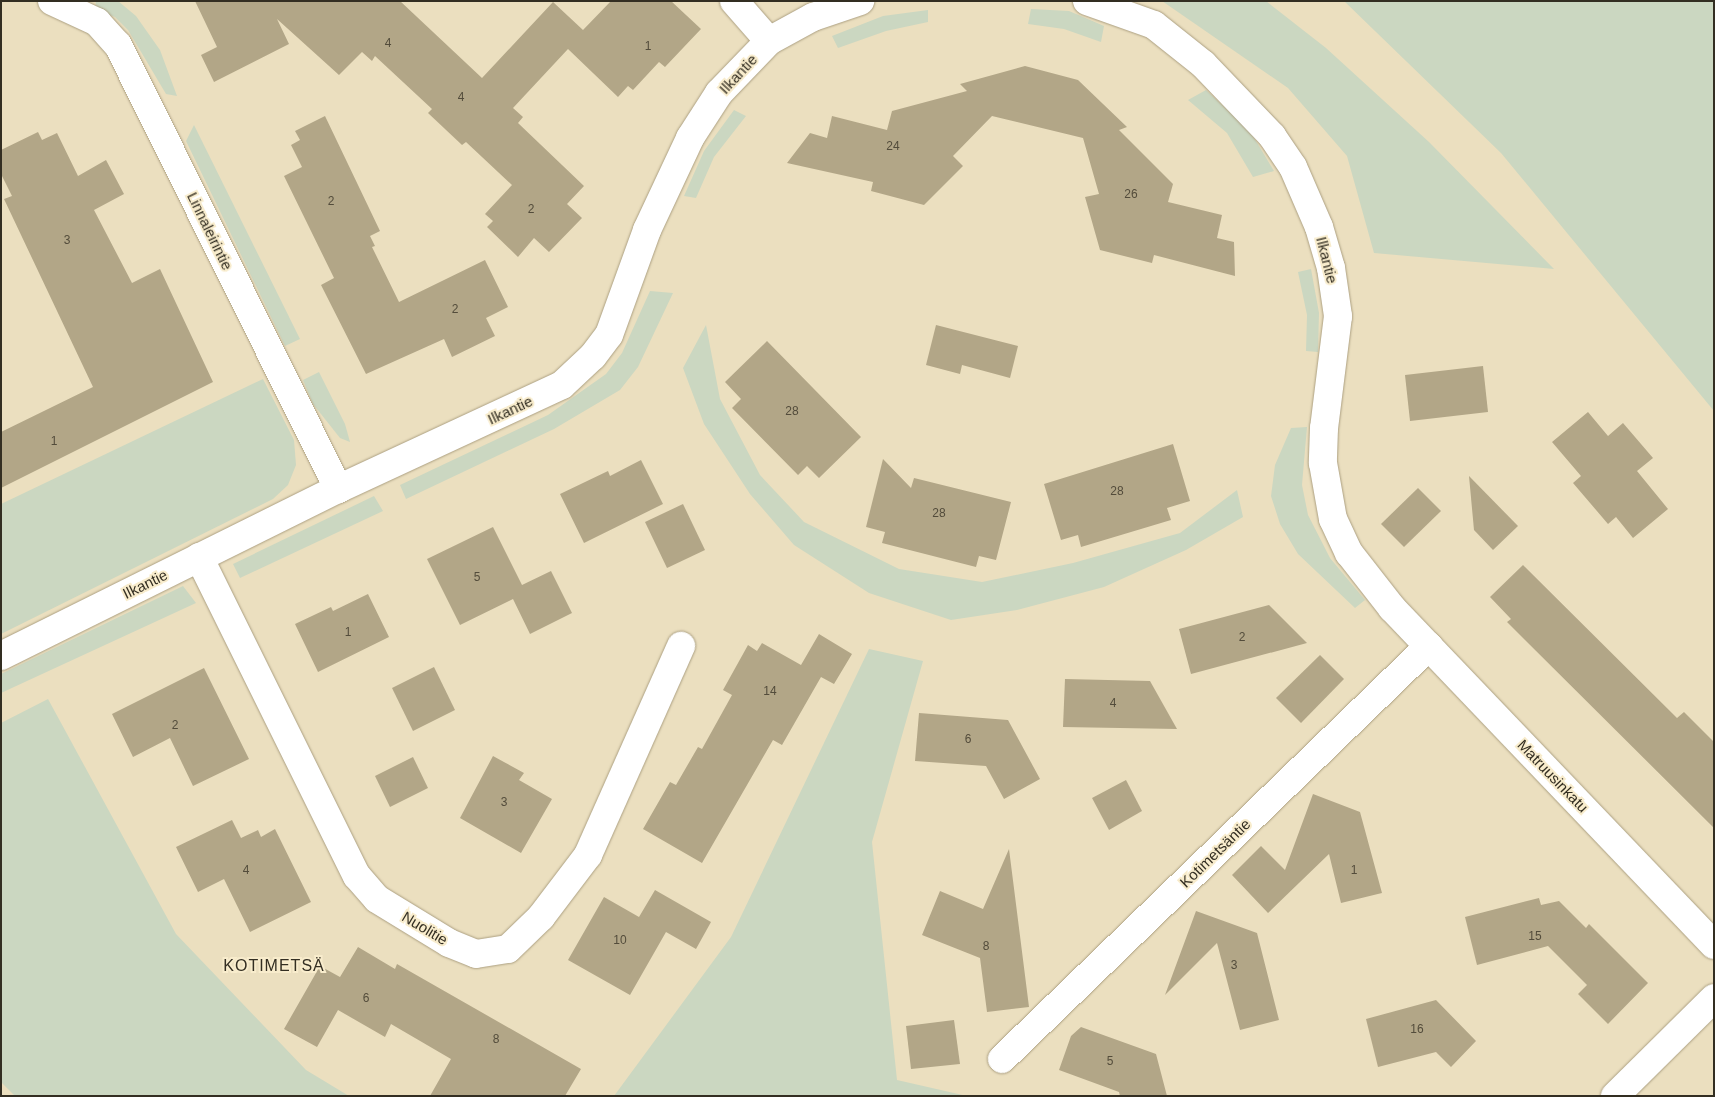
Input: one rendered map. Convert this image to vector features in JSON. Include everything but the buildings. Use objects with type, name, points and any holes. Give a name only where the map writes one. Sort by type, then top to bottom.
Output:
[{"type":"street","name":"Linnaleirintie","points":[[52,1],[96,22],[118,45],[338,490]]},
{"type":"street","points":[[734,1],[770,41]]},
{"type":"street","name":"Ilkantie","points":[[1,656],[338,490],[562,385],[593,356],[609,335],[647,230],[690,138],[719,93],[770,41],[813,17],[860,1]]},
{"type":"street","name":"Ilkantie","points":[[1087,1],[1154,25],[1204,64],[1272,136],[1293,167],[1319,227],[1331,268],[1338,316],[1324,428],[1323,464],[1333,519],[1349,553],[1392,608]]},
{"type":"street","name":"Nuolitie","points":[[200,557],[357,876],[377,899],[448,943],[476,954],[508,949],[540,917],[588,856],[681,646]]},
{"type":"street","name":"Matruusinkatu","points":[[1392,608],[1714,945]]},
{"type":"street","name":"Kotimetsäntie","points":[[1002,1059],[1429,646]]},
{"type":"street","points":[[1615,1096],[1714,998]]},
{"type":"green space","points":[[96,1],[118,1],[136,16],[160,50],[177,96],[166,94],[128,30],[115,17],[95,10]]},
{"type":"green space","points":[[1162,1],[1266,1],[1326,48],[1429,142],[1554,269],[1374,253],[1347,156],[1288,88]]},
{"type":"green space","points":[[1344,1],[1714,1],[1714,411],[1501,153]]},
{"type":"green space","points":[[1031,9],[1069,11],[1104,26],[1101,42],[1064,29],[1028,24]]},
{"type":"green space","points":[[928,10],[928,22],[886,31],[838,48],[832,36],[883,16]]},
{"type":"green space","points":[[1206,90],[1250,131],[1274,171],[1253,177],[1227,133],[1188,100]]},
{"type":"green space","points":[[734,110],[746,116],[714,157],[696,198],[684,196],[704,151]]},
{"type":"green space","points":[[194,125],[300,339],[285,346],[186,141]]},
{"type":"green space","points":[[1311,269],[1319,313],[1318,352],[1306,351],[1307,315],[1298,272]]},
{"type":"green space","points":[[650,291],[673,293],[638,367],[620,390],[554,429],[406,499],[400,485],[548,415],[606,374],[622,353]]},
{"type":"green space","points":[[706,325],[720,399],[760,475],[804,522],[899,569],[982,582],[1073,563],[1180,533],[1237,490],[1243,517],[1186,550],[1104,587],[1017,610],[951,620],[869,593],[794,545],[750,494],[704,424],[683,368]]},
{"type":"green space","points":[[319,372],[345,424],[350,442],[340,438],[313,404],[303,380]]},
{"type":"green space","points":[[263,379],[294,440],[296,465],[288,485],[273,499],[1,634],[1,504]]},
{"type":"green space","points":[[1307,427],[1302,485],[1308,515],[1330,558],[1365,600],[1355,608],[1298,554],[1280,524],[1271,496],[1275,465],[1291,428]]},
{"type":"green space","points":[[374,496],[383,511],[240,578],[233,564]]},
{"type":"green space","points":[[183,586],[196,603],[1,693],[1,674]]},
{"type":"green space","points":[[869,649],[923,661],[872,842],[897,1080],[967,1096],[614,1096],[731,937]]},
{"type":"green space","points":[[48,699],[176,934],[306,1070],[349,1096],[15,1096],[1,1082],[1,723]]},
{"type":"district","name":"KOTIMETSÄ","points":[[274,966]]}]
